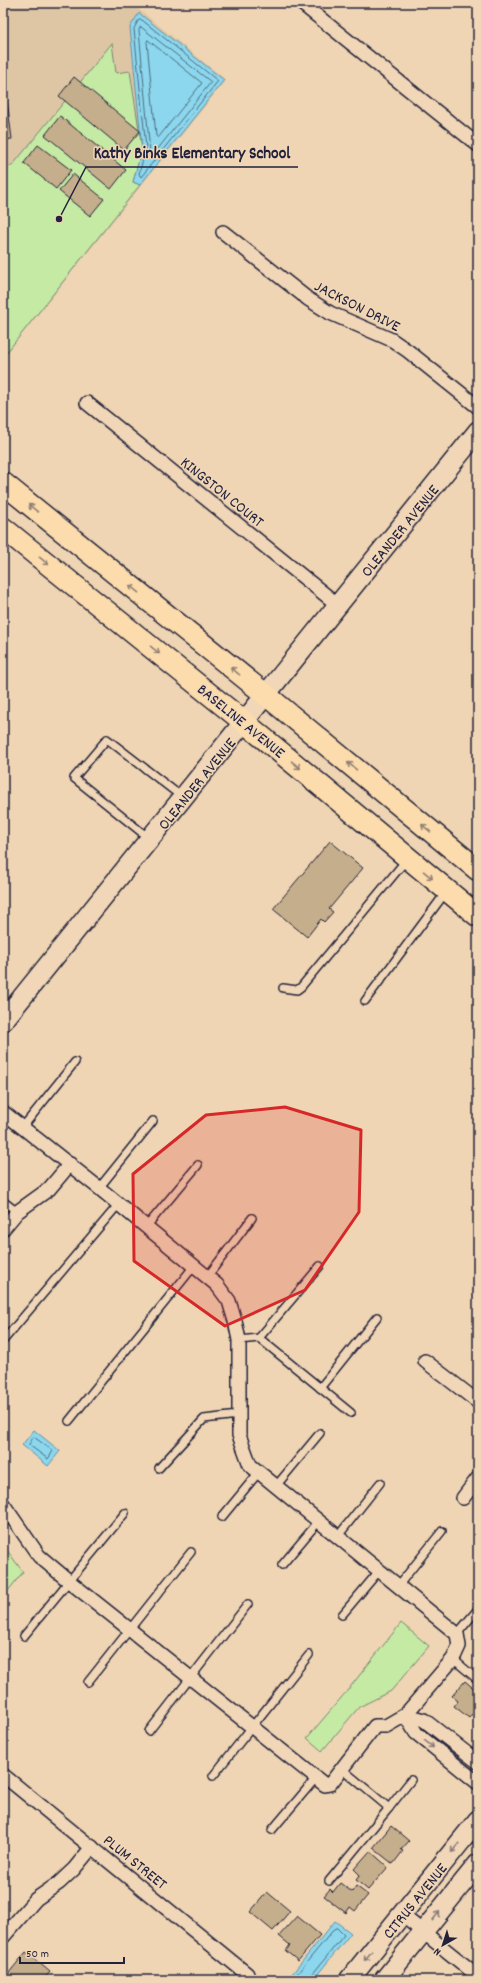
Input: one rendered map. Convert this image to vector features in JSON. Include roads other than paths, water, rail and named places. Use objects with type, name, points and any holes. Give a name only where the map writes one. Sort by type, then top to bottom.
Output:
[{"type":"main road","points":[[3,484],[266,695],[478,870]]},
{"type":"main road","name":"BASELINE AVENUE","points":[[3,528],[244,722],[478,916]]},
{"type":"street","points":[[301,3],[478,145]]},
{"type":"street","name":"JACKSON DRIVE","points":[[223,232],[308,300],[330,313],[392,340],[478,407]]},
{"type":"street","name":"KINGSTON COURT","points":[[87,403],[338,605]]},
{"type":"street","name":"OLEANDER AVENUE","points":[[3,1022],[184,799],[478,431]]},
{"type":"street","points":[[3,1112],[70,1164],[217,1285],[229,1301],[239,1340],[239,1435],[250,1465],[458,1634],[459,1646],[453,1659],[405,1715],[386,1726],[375,1726],[330,1784],[325,1785],[39,1556],[3,1504]]},
{"type":"street","points":[[3,1229],[17,1212],[50,1189],[70,1164]]},
{"type":"street","points":[[425,1361],[478,1402]]},
{"type":"street","points":[[463,1498],[478,1478]]},
{"type":"street","points":[[405,1715],[424,1720],[478,1762]]},
{"type":"street","points":[[405,1715],[416,1733],[478,1783]]},
{"type":"street","name":"PLUM STREET","points":[[3,1775],[247,1974]]},
{"type":"street","name":"CITRUS AVENUE","points":[[349,1980],[478,1820]]},
{"type":"street","points":[[3,1937],[36,1899],[59,1883],[74,1869],[92,1847]]},
{"type":"street","name":"CITRUS AVENUE","points":[[384,1980],[478,1864]]},
{"type":"street","points":[[402,1915],[478,1976]]},
{"type":"lane","points":[[150,840],[74,778],[107,739],[184,799]]},
{"type":"lane","points":[[283,988],[297,990],[301,987],[408,857]]},
{"type":"lane","points":[[365,1001],[447,890]]},
{"type":"lane","points":[[22,1128],[74,1062]]},
{"type":"lane","points":[[99,1188],[153,1121]]},
{"type":"lane","points":[[146,1227],[198,1165]]},
{"type":"lane","points":[[3,1201],[17,1212]]},
{"type":"lane","points":[[3,1341],[118,1205]]},
{"type":"lane","points":[[207,1276],[252,1218]]},
{"type":"lane","points":[[69,1421],[194,1266]]},
{"type":"lane","points":[[239,1340],[259,1338],[320,1266]]},
{"type":"lane","points":[[320,1388],[376,1317]]},
{"type":"lane","points":[[259,1338],[351,1413]]},
{"type":"lane","points":[[159,1468],[204,1419],[238,1415]]},
{"type":"lane","points":[[276,1486],[320,1433]]},
{"type":"lane","points":[[222,1518],[259,1472]]},
{"type":"lane","points":[[338,1536],[380,1483]]},
{"type":"lane","points":[[24,1636],[70,1582],[125,1513]]},
{"type":"lane","points":[[282,1565],[319,1521]]},
{"type":"lane","points":[[398,1586],[442,1530]]},
{"type":"lane","points":[[88,1682],[191,1552]]},
{"type":"lane","points":[[342,1615],[379,1571]]},
{"type":"lane","points":[[150,1732],[248,1604]]},
{"type":"lane","points":[[458,1634],[478,1609]]},
{"type":"lane","points":[[213,1776],[309,1655]]},
{"type":"lane","points":[[453,1659],[478,1680]]},
{"type":"lane","points":[[341,1768],[389,1808]]},
{"type":"lane","points":[[272,1830],[316,1778]]},
{"type":"lane","points":[[329,1881],[411,1780]]},
{"type":"water","points":[[139,13],[224,80],[140,185],[133,182],[142,149],[130,27]]},
{"type":"water","points":[[34,1430],[60,1451],[48,1466],[22,1445]]},
{"type":"water","points":[[335,1921],[351,1933],[313,1980],[287,1980]]},
{"type":"place","name":"Kathy Binks Elementary School","points":[[59,219]]}]
